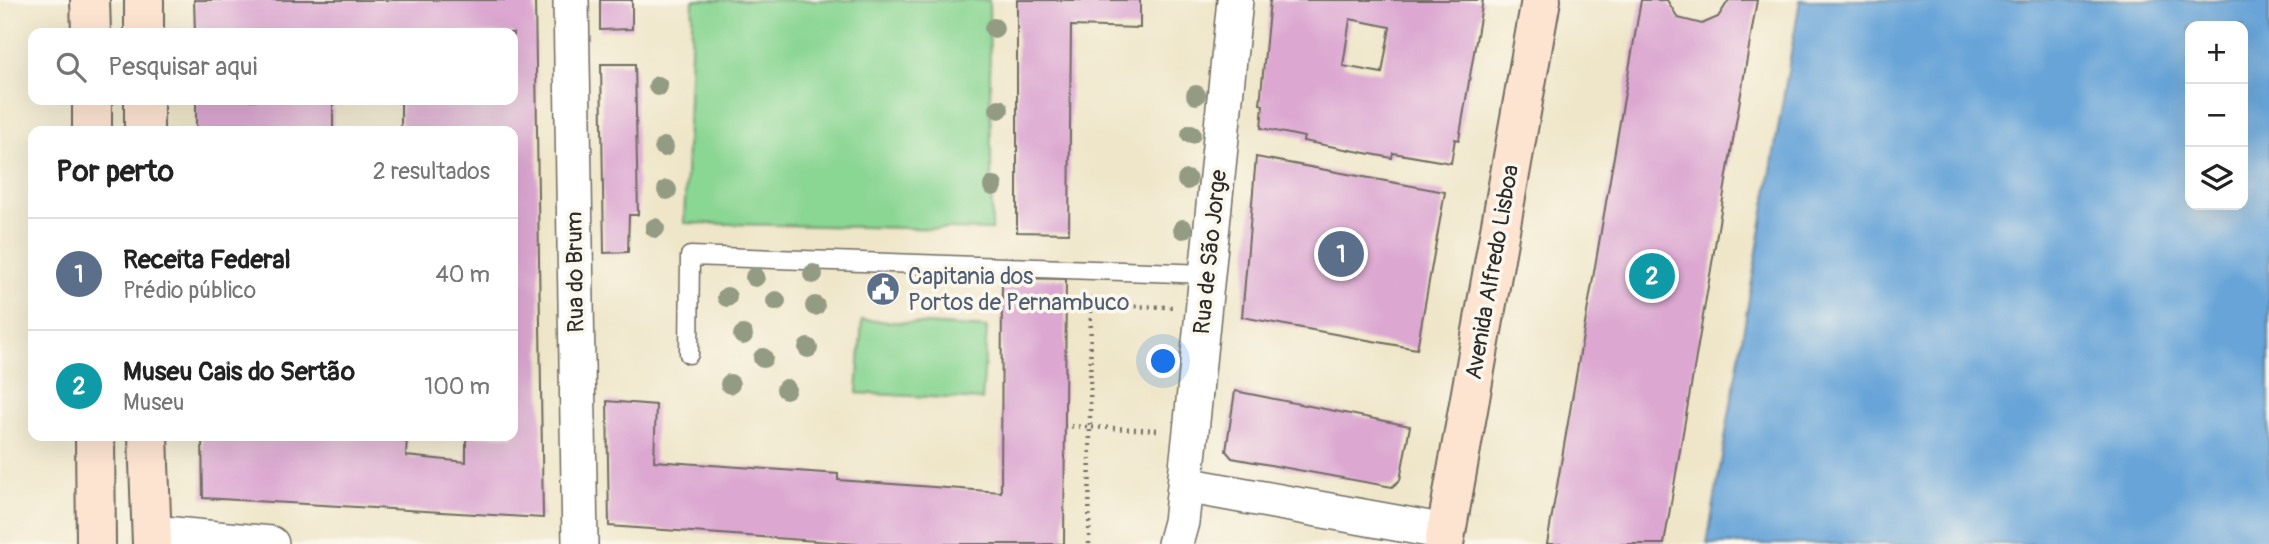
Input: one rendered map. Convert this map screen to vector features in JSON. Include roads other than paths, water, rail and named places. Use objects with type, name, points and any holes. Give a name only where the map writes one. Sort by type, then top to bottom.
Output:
[{"type":"main road","points":[[90,0],[91,28]]},
{"type":"main road","points":[[144,0],[144,28]]},
{"type":"main road","name":"Avenida Alfredo Lisboa","points":[[1445,538],[1541,0]]},
{"type":"main road","points":[[92,105],[92,126]]},
{"type":"main road","points":[[144,105],[144,126]]},
{"type":"main road","points":[[95,441],[96,544]]},
{"type":"main road","points":[[148,441],[153,539]]},
{"type":"street","name":"Rua do Brum","points":[[571,0],[580,544]]},
{"type":"street","name":"Rua de São Jorge","points":[[1175,544],[1191,432],[1235,0]]},
{"type":"street","points":[[1185,485],[1445,538]]},
{"type":"street","points":[[153,539],[271,544]]},
{"type":"lane","points":[[689,354],[690,256],[1208,274]]},
{"type":"water","points":[[1800,0],[2269,0],[2269,544],[1707,544]]},
{"type":"place","name":"Receita Federal","points":[[1341,254]]},
{"type":"place","name":"Museu Cais do Sertão","points":[[1652,276]]},
{"type":"place","name":"Capitania dos Portos de Pernambuco","points":[[883,289]]}]
